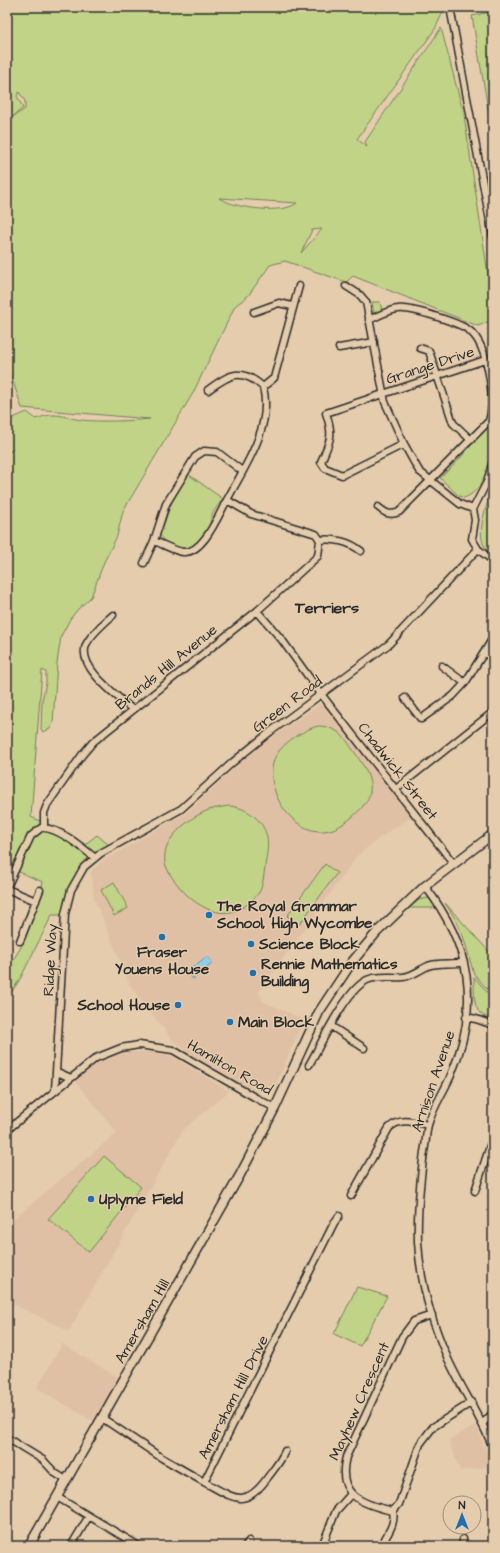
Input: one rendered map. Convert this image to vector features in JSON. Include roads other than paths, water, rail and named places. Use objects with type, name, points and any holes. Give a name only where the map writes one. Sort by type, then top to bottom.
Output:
[{"type":"main road","name":"Amersham Hill","points":[[29,1546],[207,1235],[275,1108],[318,1012],[344,974],[377,932],[425,886],[493,834]]},
{"type":"street","points":[[450,7],[493,237]]},
{"type":"street","points":[[263,387],[274,378],[292,306],[299,286]]},
{"type":"street","points":[[346,286],[360,295],[366,302],[385,402],[404,444],[419,471],[460,504],[474,509]]},
{"type":"street","points":[[254,312],[279,303],[292,306]]},
{"type":"street","points":[[370,320],[387,311],[408,308],[461,325],[471,331],[479,342],[491,380],[491,413],[489,421],[399,512],[392,515],[384,512],[378,507]]},
{"type":"street","points":[[339,348],[374,342]]},
{"type":"street","points":[[420,348],[429,351],[453,423],[471,440]]},
{"type":"street","name":"Grange Drive","points":[[404,444],[342,475],[325,468],[322,462],[331,436],[331,428],[326,413],[485,360]]},
{"type":"street","points":[[154,541],[183,552],[194,551],[202,544],[254,452],[266,411],[266,399],[263,387],[252,377],[236,373],[220,381],[208,390]]},
{"type":"street","points":[[215,375],[220,381]]},
{"type":"street","points":[[144,563],[154,541],[166,504],[195,457],[204,451],[217,452],[242,472]]},
{"type":"street","points":[[493,461],[487,482],[474,509],[472,539],[478,549],[493,561]]},
{"type":"street","points":[[227,500],[251,514],[316,534],[320,540],[331,539],[356,547],[361,551]]},
{"type":"street","name":"Brands Hill Avenue","points":[[44,827],[44,813],[48,805],[82,755],[93,742],[257,611],[318,556],[320,540]]},
{"type":"street","name":"Green Road","points":[[95,858],[180,809],[233,762],[389,644],[478,549]]},
{"type":"street","name":"Chadwick Street","points":[[257,611],[282,640],[321,694],[454,864]]},
{"type":"street","points":[[113,615],[100,626],[86,645],[84,657],[89,668],[134,710]]},
{"type":"street","points":[[405,698],[421,719],[453,696],[465,683],[493,638]]},
{"type":"street","points":[[484,653],[493,658]]},
{"type":"street","points":[[442,666],[465,683]]},
{"type":"street","points":[[396,789],[493,712]]},
{"type":"street","points":[[36,901],[7,888],[31,836],[36,830],[44,827],[68,838],[95,858]]},
{"type":"street","name":"Ridge Way","points":[[56,1090],[65,914],[69,896],[75,883],[84,867],[95,858]]},
{"type":"street","name":"Arnison Avenue","points":[[425,886],[449,922],[457,939],[464,962],[469,993],[461,1049],[428,1125],[419,1188],[418,1243],[422,1274],[432,1315],[448,1360],[483,1422],[493,1448]]},
{"type":"street","points":[[20,941],[40,890]]},
{"type":"street","points":[[309,1065],[331,1026],[354,991],[367,980],[375,977],[402,977],[412,975],[429,966],[464,962]]},
{"type":"street","points":[[466,1017],[493,1025]]},
{"type":"street","points":[[331,1026],[364,1048]]},
{"type":"street","name":"Hamilton Road","points":[[7,1130],[96,1058],[115,1050],[139,1045],[173,1050],[275,1108]]},
{"type":"street","points":[[57,1072],[71,1078]]},
{"type":"street","points":[[351,1196],[388,1128],[394,1123],[411,1121],[428,1125]]},
{"type":"street","points":[[475,1191],[493,1137]]},
{"type":"street","name":"Amersham Hill Drive","points":[[102,1418],[162,1458],[204,1482],[334,1223],[339,1216]]},
{"type":"street","name":"Mayhew Crescent","points":[[351,1494],[343,1480],[343,1468],[346,1457],[402,1336],[414,1322],[432,1315]]},
{"type":"street","points":[[381,1546],[393,1524],[393,1511],[399,1504],[420,1444],[433,1427],[472,1402]]},
{"type":"street","points":[[483,1422],[493,1413]]},
{"type":"street","points":[[7,1438],[43,1460],[55,1473],[66,1480]]},
{"type":"street","points":[[204,1482],[233,1497],[248,1498],[259,1491],[285,1451]]},
{"type":"street","points":[[322,1546],[336,1511],[351,1494],[360,1501],[393,1511]]},
{"type":"street","points":[[57,1497],[139,1546]]},
{"type":"street","points":[[71,1546],[89,1516]]},
{"type":"street","points":[[463,1539],[463,1546]]},
{"type":"water","points":[[207,956],[213,963],[193,979],[187,972]]},
{"type":"place","name":"The Royal Grammar School, High Wycombe","points":[[209,915]]},
{"type":"place","name":"Fraser Youens House","points":[[162,937]]},
{"type":"place","name":"Science Block","points":[[251,944]]},
{"type":"place","name":"Rennie Mathematics Building","points":[[253,973]]},
{"type":"place","name":"School House","points":[[178,1005]]},
{"type":"place","name":"Main Block","points":[[230,1022]]},
{"type":"place","name":"Uplyme Field","points":[[91,1199]]},
{"type":"district","name":"Terriers","points":[[327,607]]}]
